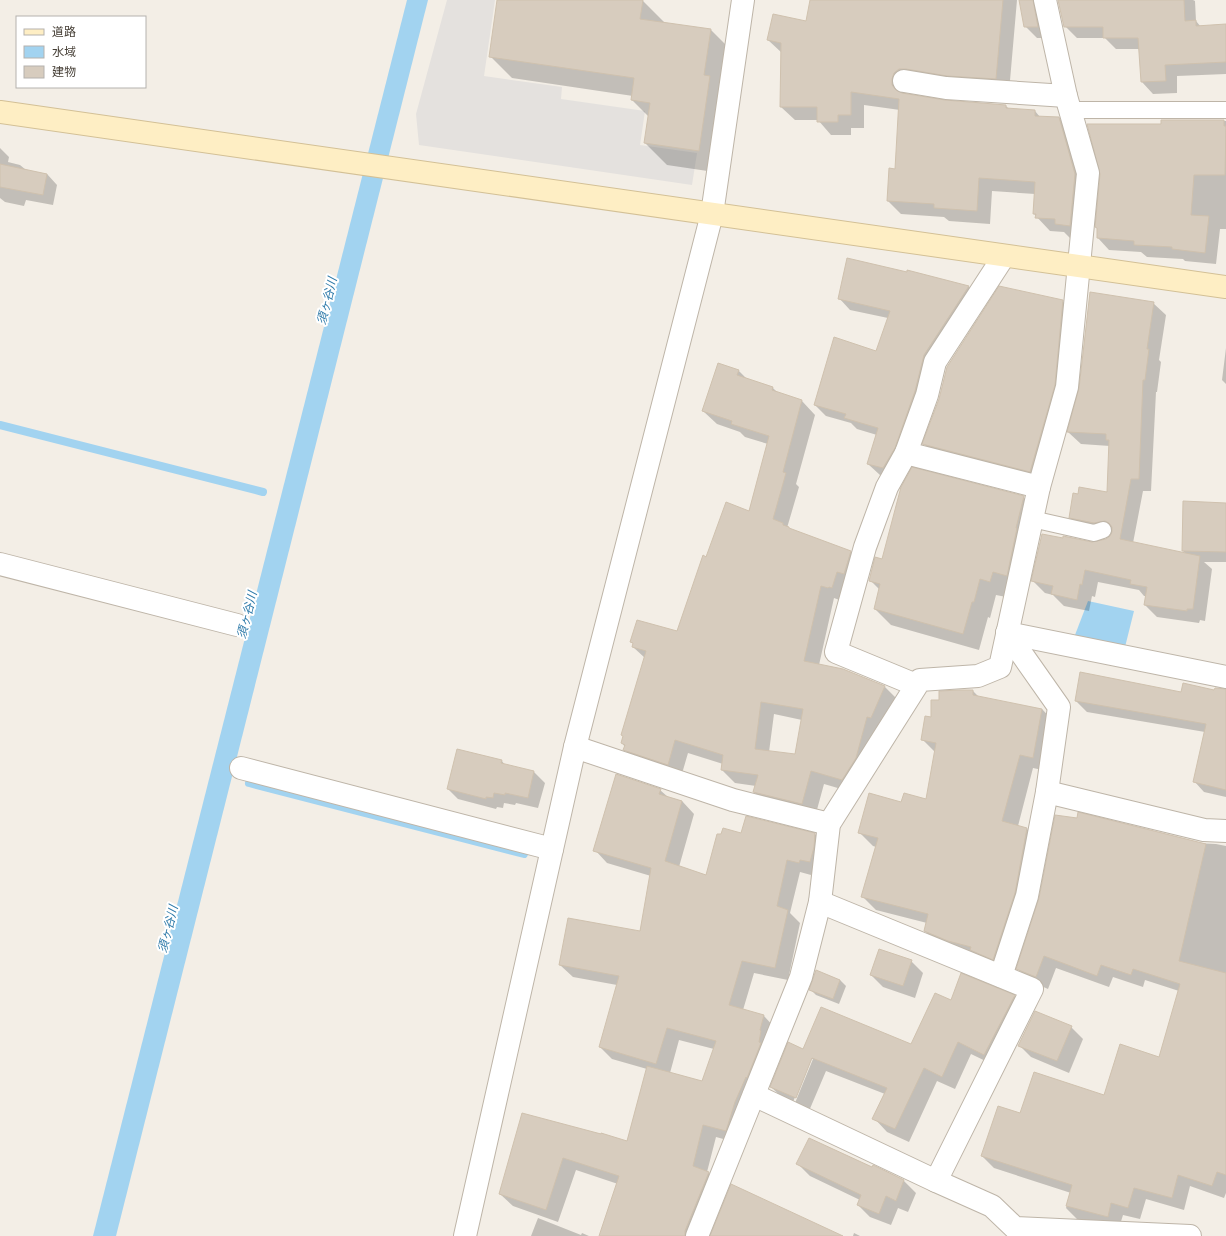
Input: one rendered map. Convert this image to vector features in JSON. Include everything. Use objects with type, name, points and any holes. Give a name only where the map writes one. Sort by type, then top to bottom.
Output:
[{"type":"street","points":[[465,1236],[575,747],[712,214],[743,0]]},
{"type":"street","points":[[697,1236],[801,977],[820,902],[829,824],[920,680],[978,676],[1000,668],[1039,487],[1067,387],[1088,173],[1068,103],[1045,0]]},
{"type":"street","points":[[904,81],[946,88],[1068,103]]},
{"type":"street","points":[[0,112],[1226,288]]},
{"type":"street","points":[[916,685],[836,652],[865,547],[887,487],[906,453],[927,395],[935,362],[1004,256]]},
{"type":"street","points":[[906,453],[1039,487]]},
{"type":"street","points":[[0,564],[237,625]]},
{"type":"street","points":[[1007,633],[1226,678]]},
{"type":"street","points":[[1000,976],[1027,896],[1047,792],[1059,707],[1007,633]]},
{"type":"street","points":[[575,747],[733,800],[829,824]]},
{"type":"street","points":[[241,768],[552,849]]},
{"type":"street","points":[[1047,792],[1204,830],[1226,831]]},
{"type":"street","points":[[820,902],[1032,989],[936,1181]]},
{"type":"street","points":[[754,1095],[992,1206],[1012,1232],[1190,1236]]},
{"type":"lane","points":[[1068,103],[1226,110]]},
{"type":"lane","points":[[1032,519],[1094,533],[1103,530]]},
{"type":"shaded area","points":[[447,0],[495,0],[484,76],[562,87],[561,99],[645,111],[640,145],[697,153],[692,185],[419,145],[416,114]]},
{"type":"water","points":[[407,0],[428,0],[116,1236],[93,1236]]},
{"type":"water","points":[[1088,601],[1134,611],[1125,647],[1075,635]]},
{"type":"building","points":[[497,0],[643,0],[640,19],[711,29],[704,75],[710,76],[699,151],[644,143],[650,103],[631,100],[634,78],[489,57]]},
{"type":"building","points":[[810,0],[1003,0],[996,79],[947,76],[899,69],[894,73],[892,85],[896,90],[902,93],[945,100],[1006,105],[1006,108],[1035,110],[1035,116],[1059,117],[1075,174],[1070,226],[1055,224],[1055,219],[1035,218],[1036,214],[1033,214],[1035,182],[979,178],[977,211],[934,208],[934,204],[887,201],[889,168],[895,169],[899,99],[851,92],[851,115],[838,115],[838,122],[817,122],[817,107],[780,107],[781,43],[767,40],[773,14],[806,21]]},
{"type":"building","points":[[1019,0],[1033,0],[1038,27],[1024,27]]},
{"type":"building","points":[[1058,0],[1184,0],[1185,21],[1196,20],[1196,26],[1226,24],[1226,62],[1165,65],[1166,81],[1141,82],[1138,38],[1103,38],[1103,27],[1064,27]]},
{"type":"building","points":[[1161,120],[1224,120],[1224,126],[1226,126],[1225,175],[1194,175],[1191,215],[1209,216],[1205,253],[1172,249],[1172,247],[1134,245],[1134,241],[1097,238],[1097,228],[1095,227],[1100,174],[1087,124],[1161,124]]},
{"type":"building","points":[[0,164],[47,174],[43,195],[0,187]]},
{"type":"building","points":[[847,258],[907,272],[907,270],[969,286],[924,355],[915,391],[895,448],[883,468],[867,464],[878,428],[844,418],[846,414],[814,405],[834,337],[876,351],[890,311],[838,299]]},
{"type":"building","points":[[999,286],[1063,300],[1055,385],[1030,472],[922,444],[939,399],[947,367]]},
{"type":"building","points":[[1090,292],[1154,302],[1147,349],[1149,349],[1145,380],[1143,380],[1139,479],[1131,479],[1120,539],[1200,556],[1193,609],[1187,609],[1187,611],[1144,605],[1147,587],[1130,584],[1131,580],[1085,570],[1082,585],[1080,584],[1077,600],[1051,594],[1053,586],[1031,581],[1042,534],[1063,538],[1063,536],[1092,542],[1106,539],[1112,532],[1112,527],[1105,521],[1094,523],[1069,518],[1073,493],[1078,494],[1079,487],[1107,492],[1109,440],[1106,440],[1106,434],[1067,432],[1079,388]]},
{"type":"building","points":[[718,363],[739,370],[737,375],[773,387],[772,390],[802,400],[783,472],[786,473],[773,519],[783,523],[783,525],[789,528],[851,551],[844,574],[837,572],[832,588],[821,586],[804,661],[843,669],[885,686],[871,718],[867,717],[856,758],[842,780],[811,771],[802,804],[753,792],[758,775],[721,770],[723,755],[675,740],[668,765],[623,750],[625,745],[621,743],[623,736],[621,735],[646,651],[632,647],[633,643],[630,642],[637,620],[677,631],[703,555],[706,557],[726,502],[749,511],[769,436],[731,424],[732,421],[702,411]],"holes":[[[761,702],[803,709],[795,754],[755,749]]]},
{"type":"building","points":[[912,467],[1024,496],[1007,576],[993,572],[990,582],[980,579],[963,634],[874,609],[880,584],[869,581],[875,557],[882,559],[901,487]]},
{"type":"building","points":[[1183,501],[1226,503],[1226,552],[1182,551]]},
{"type":"building","points":[[1080,672],[1181,692],[1183,683],[1214,690],[1215,688],[1226,689],[1226,790],[1193,782],[1206,724],[1075,701]]},
{"type":"building","points":[[973,690],[973,695],[1042,709],[1033,758],[1020,755],[1002,821],[1027,828],[1015,893],[993,960],[970,950],[971,947],[948,941],[924,931],[928,914],[861,897],[878,838],[858,833],[869,793],[901,802],[904,793],[926,799],[936,743],[921,740],[925,716],[931,717],[931,700],[939,700],[939,691]]},
{"type":"building","points":[[457,749],[502,760],[501,763],[534,771],[528,798],[505,793],[505,795],[494,793],[493,798],[486,797],[486,799],[447,789]]},
{"type":"building","points":[[616,774],[661,789],[659,794],[682,801],[665,861],[706,875],[717,834],[721,834],[723,828],[741,833],[746,816],[815,833],[814,847],[810,862],[800,860],[799,863],[787,860],[777,906],[788,910],[775,968],[742,961],[729,1005],[764,1015],[760,1030],[759,1042],[761,1043],[747,1078],[746,1077],[735,1102],[726,1131],[703,1125],[693,1166],[709,1172],[685,1231],[685,1236],[599,1236],[619,1176],[563,1158],[546,1210],[499,1194],[522,1113],[627,1141],[647,1066],[702,1081],[716,1041],[667,1028],[656,1064],[599,1047],[619,976],[559,965],[568,918],[640,931],[651,868],[593,851]]},
{"type":"building","points":[[1078,812],[1206,844],[1179,961],[1226,973],[1226,1175],[1217,1172],[1212,1186],[1178,1175],[1172,1198],[1134,1188],[1128,1208],[1111,1203],[1108,1217],[1066,1206],[1072,1185],[981,1156],[998,1106],[1020,1113],[1034,1072],[1104,1095],[1120,1044],[1159,1057],[1180,984],[1133,969],[1131,975],[1101,965],[1097,976],[1044,956],[1036,977],[1016,969],[1039,898],[1055,815],[1077,818]]},
{"type":"building","points":[[879,949],[912,960],[903,986],[870,975]]},
{"type":"building","points":[[816,970],[840,980],[833,999],[809,990]]},
{"type":"building","points":[[961,973],[1015,995],[984,1055],[958,1042],[942,1077],[924,1068],[895,1129],[872,1119],[887,1088],[812,1058],[796,1098],[770,1087],[788,1042],[803,1049],[821,1007],[911,1044],[935,993],[951,1000]]},
{"type":"building","points":[[1035,1011],[1072,1026],[1057,1061],[1018,1046]]},
{"type":"building","points":[[809,1138],[904,1180],[896,1201],[886,1196],[879,1214],[857,1205],[861,1195],[796,1164]]},
{"type":"building","points":[[731,1184],[843,1236],[710,1236]]},
{"type":"waterway","points":[[0,425],[263,492]]},
{"type":"waterway","points":[[249,783],[524,854]]},
{"type":"water label","name":"須ヶ谷川","points":[[327,301]]},
{"type":"water label","name":"須ヶ谷川","points":[[247,615]]},
{"type":"water label","name":"須ヶ谷川","points":[[168,929]]}]
